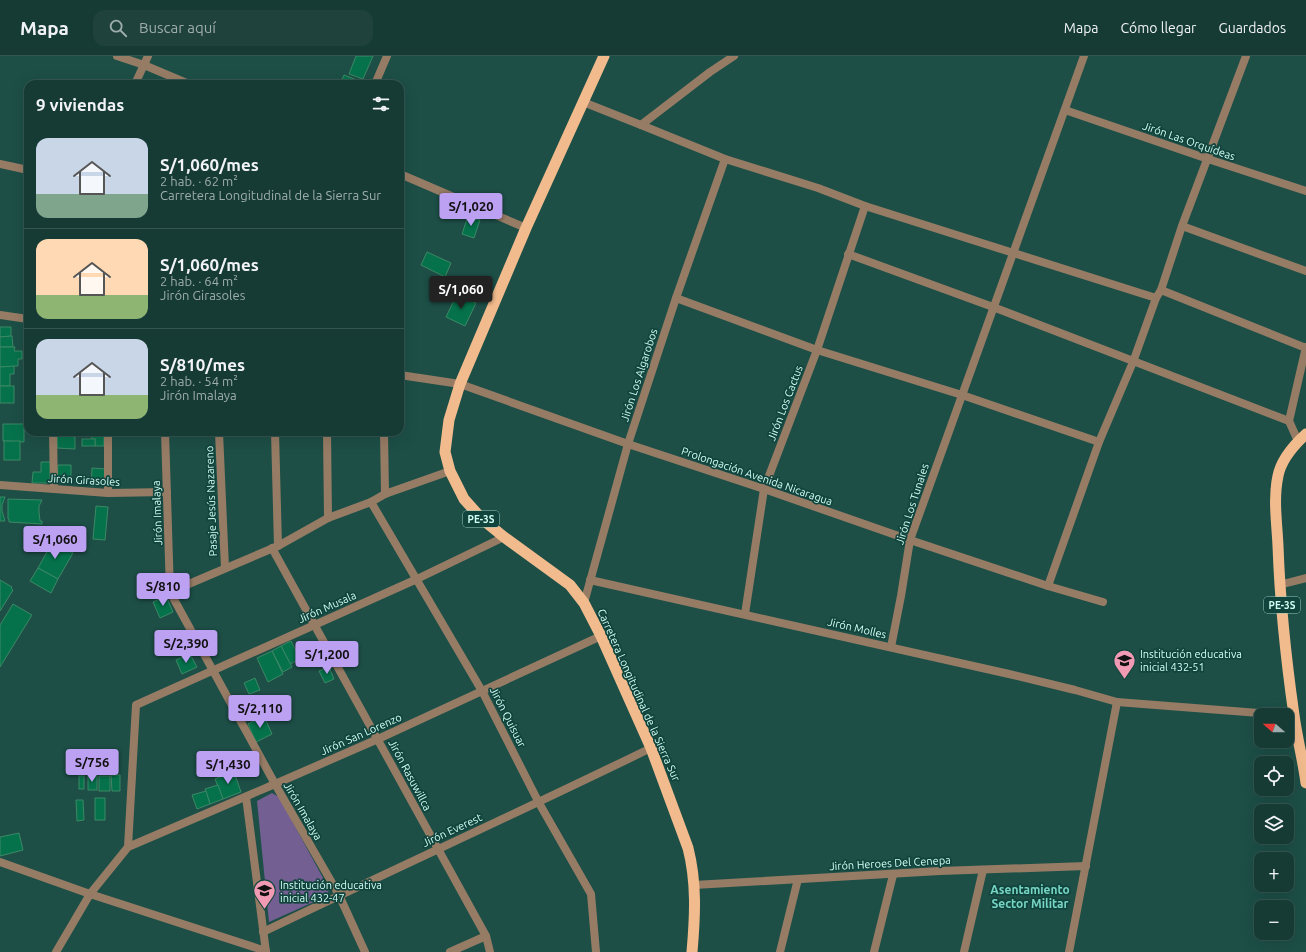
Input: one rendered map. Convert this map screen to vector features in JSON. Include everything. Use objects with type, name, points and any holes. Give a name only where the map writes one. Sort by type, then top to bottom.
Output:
[{"type":"highway","name":"Carretera Longitudinal de la Sierra Sur","points":[[604,56],[526,228],[460,384],[450,420],[445,452],[450,471],[464,499],[482,519],[504,537],[570,585],[584,603],[601,636],[651,748],[688,848],[692,865],[694,885],[695,921],[692,952]]},
{"type":"highway","name":"PE-3S","points":[[1289,708],[1280,585],[1276,493],[1278,475],[1288,454],[1302,438]]},
{"type":"highway","name":"PE-3S","points":[[1294,727],[1304,752],[1306,784]]},
{"type":"street","points":[[117,56],[144,65],[180,80]]},
{"type":"street","points":[[137,80],[148,56]]},
{"type":"street","points":[[376,80],[387,56]]},
{"type":"street","points":[[641,125],[710,72],[734,56]]},
{"type":"street","name":"Jirón Los Tunales","points":[[891,647],[910,540],[1012,252],[1084,56]]},
{"type":"street","points":[[1048,586],[1099,442],[1133,362],[1156,298],[1161,290],[1182,226],[1246,56]]},
{"type":"street","points":[[583,102],[725,158],[818,188],[865,206],[1156,298]]},
{"type":"street","name":"Jirón Las Orquídeas","points":[[1065,110],[1208,159],[1306,190]]},
{"type":"street","name":"Jirón Los Algarobos","points":[[584,603],[628,444],[676,298],[725,158]]},
{"type":"street","points":[[0,164],[24,169]]},
{"type":"street","points":[[404,176],[526,228]]},
{"type":"street","name":"Jirón Los Cactus","points":[[745,614],[764,489],[817,350],[865,206]]},
{"type":"street","points":[[1182,226],[1306,271]]},
{"type":"street","points":[[848,254],[993,307],[1289,422],[1302,438]]},
{"type":"street","points":[[1161,290],[1306,348],[1289,422]]},
{"type":"street","points":[[676,298],[817,350],[962,395],[1099,442]]},
{"type":"street","points":[[0,315],[24,318]]},
{"type":"street","name":"Prolongación Avenida Nicaragua","points":[[404,376],[460,384],[628,444],[764,489],[910,540],[1048,586],[1103,602]]},
{"type":"street","points":[[53,436],[54,489]]},
{"type":"street","points":[[108,436],[108,493]]},
{"type":"street","name":"Jirón Imalaya","points":[[165,436],[170,592],[275,784],[339,895],[365,952]]},
{"type":"street","name":"Pasaje Jesús Nazareno","points":[[219,436],[225,568]]},
{"type":"street","points":[[275,547],[276,436]]},
{"type":"street","points":[[327,436],[328,518]]},
{"type":"street","points":[[384,436],[385,494]]},
{"type":"street","points":[[170,592],[275,547],[328,518],[371,502],[385,494],[450,471]]},
{"type":"street","name":"Jirón Girasoles","points":[[0,485],[108,493],[167,492]]},
{"type":"street","name":"Jirón Quisuar","points":[[371,502],[482,691],[539,803],[591,894],[596,952]]},
{"type":"street","name":"Jirón Musala","points":[[128,847],[136,705],[417,579],[504,537]]},
{"type":"street","name":"Jirón Rasuwillca","points":[[275,547],[315,624],[486,936],[490,952]]},
{"type":"street","points":[[1280,585],[1306,578]]},
{"type":"street","name":"Jirón Molles","points":[[590,580],[891,647],[1068,688],[1117,702],[1254,712]]},
{"type":"street","name":"Jirón San Lorenzo","points":[[128,847],[378,739],[601,636]]},
{"type":"street","points":[[1069,952],[1117,702]]},
{"type":"street","name":"Jirón Everest","points":[[263,932],[339,895],[539,803],[651,748]]},
{"type":"street","points":[[0,862],[90,894],[266,951],[246,797]]},
{"type":"street","points":[[56,952],[90,894],[128,847]]},
{"type":"street","name":"Jirón Heroes Del Cenepa","points":[[694,885],[893,874],[1086,866]]},
{"type":"street","points":[[964,952],[983,870]]},
{"type":"street","points":[[874,952],[893,874]]},
{"type":"street","points":[[780,952],[798,879]]},
{"type":"street","points":[[450,952],[486,936]]},
{"type":"shaded area","points":[[272,793],[279,797],[329,889],[327,896],[269,922],[257,801]]},
{"type":"building","points":[[356,56],[373,56],[363,79],[349,74]]},
{"type":"building","points":[[344,75],[357,80],[342,80]]},
{"type":"building","points":[[468,216],[480,220],[474,238],[462,234]]},
{"type":"building","points":[[427,252],[451,263],[445,277],[421,265]]},
{"type":"building","points":[[457,294],[476,303],[465,326],[446,317]]},
{"type":"building","points":[[0,327],[11,327],[11,336],[0,337]]},
{"type":"building","points":[[12,336],[13,347],[0,347],[0,337]]},
{"type":"building","points":[[0,347],[15,347],[14,351],[22,351],[22,359],[18,359],[18,366],[0,367]]},
{"type":"building","points":[[14,366],[14,374],[10,374],[10,386],[0,386],[0,367]]},
{"type":"building","points":[[0,386],[14,386],[14,403],[0,403]]},
{"type":"building","points":[[3,424],[24,424],[24,442],[3,441]]},
{"type":"building","points":[[57,436],[75,437],[75,449],[57,448]]},
{"type":"building","points":[[92,436],[104,436],[104,446],[95,446],[95,439],[92,439]]},
{"type":"building","points":[[82,439],[95,439],[95,446],[82,446]]},
{"type":"building","points":[[4,441],[20,441],[20,460],[4,460]]},
{"type":"building","points":[[41,462],[51,462],[50,483],[32,483],[33,472],[41,472]]},
{"type":"building","points":[[58,465],[71,465],[71,482],[57,482]]},
{"type":"building","points":[[92,468],[106,469],[106,483],[104,485],[91,486]]},
{"type":"building","points":[[0,497],[5,497],[2,505],[2,511],[5,521],[0,521]]},
{"type":"building","points":[[8,499],[42,500],[39,506],[39,512],[40,521],[42,521],[42,524],[9,522]]},
{"type":"building","points":[[96,506],[108,507],[105,540],[93,539]]},
{"type":"building","points":[[53,541],[73,553],[58,579],[38,568]]},
{"type":"building","points":[[38,568],[58,579],[51,593],[30,581]]},
{"type":"building","points":[[0,580],[12,587],[11,588],[13,590],[0,611]]},
{"type":"building","points":[[166,596],[173,612],[160,618],[153,602]]},
{"type":"building","points":[[13,604],[32,615],[0,667],[0,625]]},
{"type":"building","points":[[291,641],[300,659],[290,664],[281,646]]},
{"type":"building","points":[[281,646],[292,667],[283,672],[272,651]]},
{"type":"building","points":[[272,651],[283,674],[268,682],[257,658]]},
{"type":"building","points":[[190,654],[197,667],[182,674],[176,660]]},
{"type":"building","points":[[329,667],[334,679],[325,683],[319,671]]},
{"type":"building","points":[[255,678],[260,690],[249,694],[244,683]]},
{"type":"building","points":[[264,716],[272,734],[256,742],[248,724]]},
{"type":"building","points":[[234,772],[241,792],[223,799],[215,779]]},
{"type":"building","points":[[111,775],[120,775],[120,791],[112,791]]},
{"type":"building","points":[[79,776],[84,776],[84,789],[79,789]]},
{"type":"building","points":[[88,776],[97,776],[97,790],[88,790]]},
{"type":"building","points":[[99,776],[110,776],[110,791],[99,791]]},
{"type":"building","points":[[218,785],[223,799],[210,804],[205,789]]},
{"type":"building","points":[[206,791],[210,804],[197,809],[192,795]]},
{"type":"building","points":[[95,798],[105,798],[105,820],[95,820]]},
{"type":"building","points":[[76,800],[83,800],[84,820],[77,821]]},
{"type":"building","points":[[19,833],[23,850],[0,856],[0,837]]},
{"type":"place","name":"Institución educativa inicial 432-51","points":[[1125,680]]},
{"type":"place","name":"Institución educativa inicial 432-47","points":[[264,910]]},
{"type":"district","name":"Asentamiento Sector Militar","points":[[1030,897]]}]
